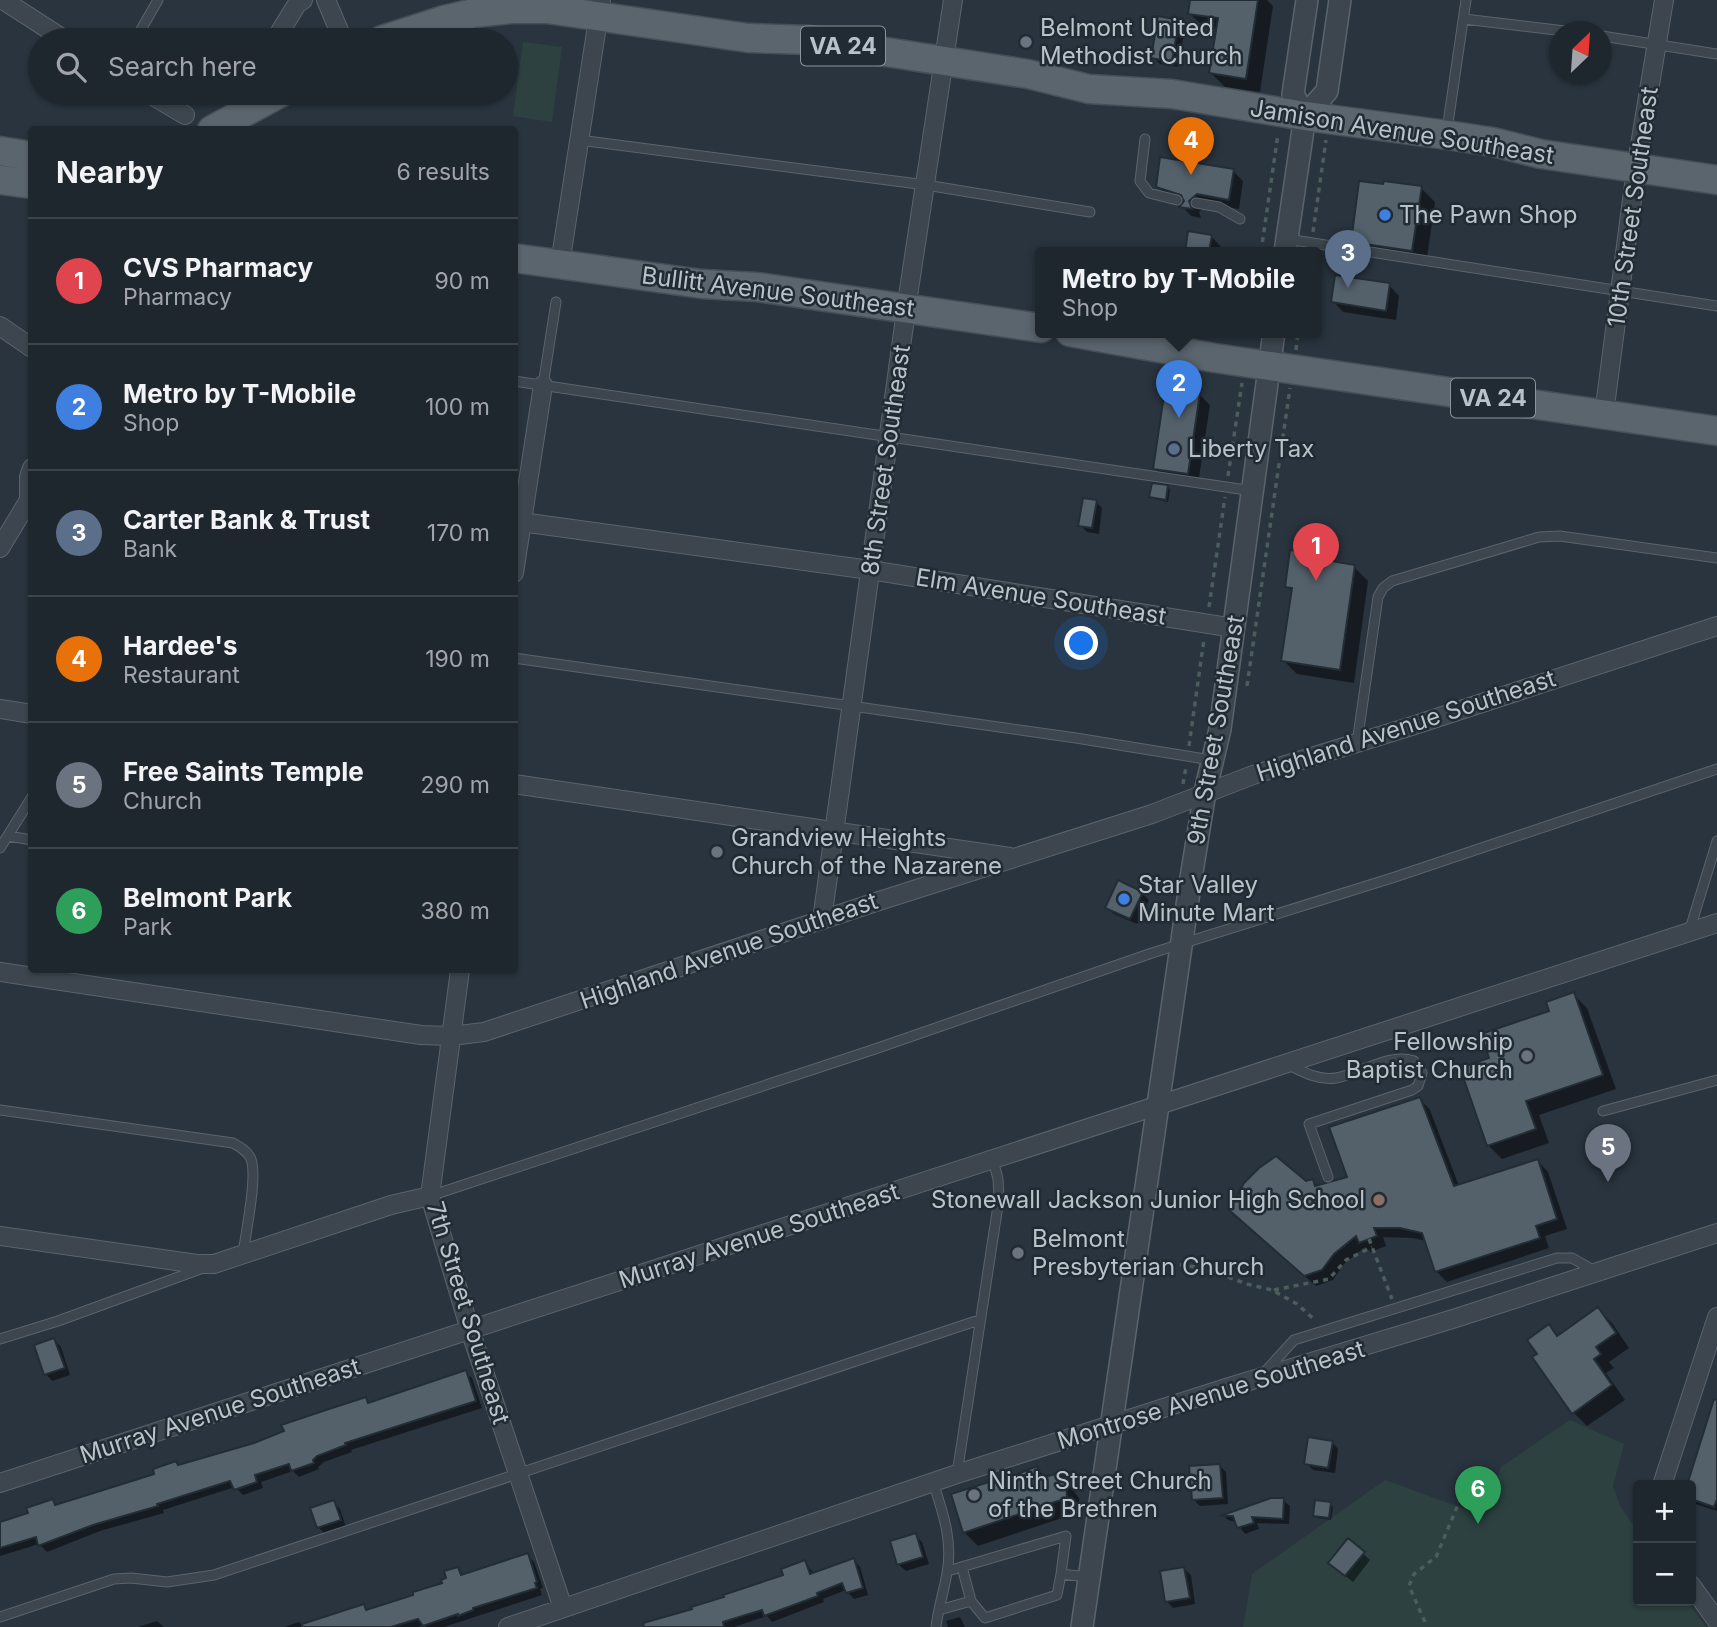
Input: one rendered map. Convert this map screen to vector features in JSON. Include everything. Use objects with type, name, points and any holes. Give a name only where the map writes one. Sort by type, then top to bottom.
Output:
[{"type":"main road","name":"Jamison Avenue Southeast","points":[[412,28],[445,15],[510,9],[599,8],[748,38],[809,40],[1028,74],[1089,89],[1172,94],[1493,142],[1541,154],[1717,180]]},
{"type":"main road","points":[[219,126],[257,105]]},
{"type":"main road","points":[[250,126],[267,105]]},
{"type":"main road","points":[[0,151],[28,155]]},
{"type":"main road","points":[[0,180],[28,184]]},
{"type":"main road","name":"Bullitt Avenue Southeast","points":[[518,259],[702,284],[757,287],[1035,327]]},
{"type":"main road","name":"VA 24","points":[[1106,338],[1269,365],[1717,431]]},
{"type":"street","points":[[3,0],[46,28]]},
{"type":"street","points":[[282,28],[297,4],[303,0]]},
{"type":"street","points":[[326,0],[339,28]]},
{"type":"street","name":"8th Street Southeast","points":[[822,920],[906,308],[953,0]]},
{"type":"street","points":[[1306,116],[1293,93],[1307,0]]},
{"type":"street","points":[[1286,246],[1306,116],[1327,91],[1340,0]]},
{"type":"street","name":"10th Street Southeast","points":[[1604,414],[1636,169],[1664,0]]},
{"type":"street","points":[[560,264],[599,8]]},
{"type":"street","points":[[168,105],[185,115]]},
{"type":"street","points":[[0,326],[28,345]]},
{"type":"street","name":"9th Street Southeast","points":[[1082,1627],[1181,945],[1205,792],[1220,729],[1273,338]]},
{"type":"street","points":[[518,522],[543,386]]},
{"type":"street","points":[[0,548],[28,502]]},
{"type":"street","name":"Elm Avenue Southeast","points":[[518,522],[870,570],[1234,628]]},
{"type":"street","name":"Highland Avenue Southeast","points":[[0,972],[421,1035],[451,1036],[484,1032],[1013,857],[1152,814],[1205,792],[1717,626]]},
{"type":"street","points":[[0,709],[28,713]]},
{"type":"street","points":[[518,785],[1013,857]]},
{"type":"street","name":"Murray Avenue Southeast","points":[[0,1483],[1717,923]]},
{"type":"street","name":"7th Street Southeast","points":[[460,973],[430,1196],[470,1330],[564,1608]]},
{"type":"street","points":[[0,1236],[197,1264],[214,1264],[391,1205],[430,1196]]},
{"type":"street","name":"Montrose Avenue Southeast","points":[[508,1627],[957,1474],[1717,1233]]},
{"type":"street","points":[[1664,1480],[1717,1317]]},
{"type":"street","points":[[1696,1592],[1717,1621]]},
{"type":"lane","points":[[142,28],[158,0]]},
{"type":"lane","points":[[1447,135],[1466,0]]},
{"type":"lane","points":[[1464,19],[1549,29]]},
{"type":"lane","points":[[1612,38],[1717,54]]},
{"type":"lane","points":[[1145,139],[1139,175],[1144,188],[1157,197],[1177,200]]},
{"type":"lane","points":[[579,140],[926,185],[1090,212]]},
{"type":"lane","points":[[1196,204],[1219,207],[1240,219]]},
{"type":"lane","points":[[1322,251],[1717,306]]},
{"type":"lane","points":[[543,386],[556,302]]},
{"type":"lane","points":[[518,382],[1252,491]]},
{"type":"lane","points":[[1357,743],[1378,597],[1383,588],[1392,582],[1539,537],[1560,536],[1717,558]]},
{"type":"lane","points":[[518,658],[1213,760]]},
{"type":"lane","points":[[430,1196],[1717,769]]},
{"type":"lane","points":[[0,848],[28,804]]},
{"type":"lane","points":[[8,836],[28,839]]},
{"type":"lane","points":[[1689,932],[1717,841]]},
{"type":"lane","points":[[1287,1064],[1322,1078],[1335,1079],[1401,1058],[1414,1061],[1422,1073],[1418,1086],[1412,1090],[1309,1125],[1328,1177]]},
{"type":"lane","points":[[1603,1111],[1717,1080]]},
{"type":"lane","points":[[0,1110],[233,1143],[243,1148],[250,1157],[254,1174],[243,1255]]},
{"type":"lane","points":[[957,1474],[999,1199],[993,1160]]},
{"type":"lane","points":[[1259,1379],[1294,1340],[1557,1258],[1572,1258],[1597,1272]]},
{"type":"lane","points":[[0,1339],[58,1321],[214,1264]]},
{"type":"lane","points":[[0,1617],[114,1579],[167,1582],[214,1575],[979,1320]]},
{"type":"lane","points":[[933,1482],[947,1524],[950,1547],[948,1571],[936,1627]]},
{"type":"lane","points":[[948,1571],[1066,1536],[1057,1595],[985,1618],[971,1601],[962,1567]]},
{"type":"lane","points":[[1060,1574],[1090,1578]]},
{"type":"lane","points":[[939,1610],[971,1601]]},
{"type":"path","points":[[1183,801],[1182,788],[1227,487],[1269,365],[1293,338]]},
{"type":"path","points":[[1245,695],[1269,365]]},
{"type":"path","points":[[1368,1239],[1390,1293]]},
{"type":"path","points":[[1272,1290],[1329,1279],[1346,1260],[1372,1247]]},
{"type":"path","points":[[1160,1262],[1203,1268],[1272,1290],[1297,1304],[1319,1325]]},
{"type":"path","points":[[1425,1622],[1409,1586],[1414,1574],[1436,1557],[1463,1493]]},
{"type":"green space","points":[[523,42],[562,47],[552,122],[513,116],[514,105],[518,105]]},
{"type":"green space","points":[[1570,1420],[1624,1444],[1613,1486],[1620,1506],[1633,1525],[1633,1606],[1691,1606],[1706,1627],[1243,1627],[1252,1574],[1385,1480],[1484,1516],[1501,1467]]},
{"type":"building","points":[[1190,0],[1258,0],[1246,79],[1209,73],[1218,18],[1188,14]]},
{"type":"building","points":[[1158,16],[1179,20],[1172,62],[1151,58]]},
{"type":"building","points":[[1160,157],[1234,169],[1229,200],[1197,194],[1189,201],[1192,209],[1179,207],[1184,201],[1181,195],[1156,187]]},
{"type":"building","points":[[1359,181],[1422,186],[1412,251],[1351,242]]},
{"type":"building","points":[[1188,231],[1212,235],[1210,247],[1186,247]]},
{"type":"building","points":[[1335,275],[1390,283],[1386,311],[1331,302]]},
{"type":"building","points":[[1165,388],[1200,393],[1188,474],[1153,469]]},
{"type":"building","points":[[1152,483],[1168,485],[1166,500],[1149,497]]},
{"type":"building","points":[[1083,498],[1097,500],[1092,528],[1078,526]]},
{"type":"building","points":[[1290,550],[1332,556],[1331,561],[1355,565],[1340,670],[1281,661],[1292,588],[1285,587]]},
{"type":"building","points":[[1118,880],[1143,892],[1130,919],[1105,908]]},
{"type":"building","points":[[1574,992],[1603,1075],[1526,1101],[1536,1129],[1487,1146],[1460,1068],[1489,1058],[1481,1034],[1549,1011],[1546,1002]]},
{"type":"building","points":[[1420,1097],[1454,1186],[1538,1159],[1557,1219],[1536,1226],[1540,1238],[1435,1272],[1422,1233],[1400,1228],[1374,1228],[1377,1236],[1359,1243],[1356,1236],[1334,1254],[1322,1270],[1304,1276],[1229,1210],[1244,1183],[1276,1156],[1306,1181],[1313,1179],[1315,1186],[1347,1177],[1329,1127]]},
{"type":"building","points":[[1598,1307],[1616,1333],[1596,1347],[1601,1354],[1594,1359],[1612,1385],[1572,1414],[1532,1357],[1537,1354],[1527,1340],[1549,1324],[1557,1336]]},
{"type":"building","points":[[54,1338],[65,1368],[44,1375],[34,1345]]},
{"type":"building","points":[[466,1370],[476,1401],[345,1443],[346,1445],[317,1456],[313,1460],[314,1463],[291,1471],[289,1464],[255,1475],[257,1482],[234,1490],[230,1481],[93,1525],[38,1546],[36,1537],[0,1548],[0,1522],[28,1513],[26,1508],[53,1499],[55,1505],[154,1474],[153,1469],[176,1461],[178,1465],[254,1443],[284,1431],[281,1425],[366,1397],[368,1403]]},
{"type":"building","points":[[1714,1399],[1717,1400],[1717,1499],[1714,1507],[1696,1501],[1696,1480],[1689,1480]]},
{"type":"building","points":[[1308,1437],[1333,1441],[1328,1468],[1304,1464]]},
{"type":"building","points":[[1220,1464],[1223,1498],[1192,1500],[1189,1466]]},
{"type":"building","points":[[1037,1466],[1040,1478],[1060,1473],[1066,1482],[1067,1498],[963,1533],[951,1494],[992,1481],[993,1484]]},
{"type":"building","points":[[1271,1498],[1284,1498],[1283,1519],[1252,1517],[1254,1523],[1237,1528],[1233,1516],[1220,1516]]},
{"type":"building","points":[[334,1500],[341,1520],[317,1528],[310,1508]]},
{"type":"building","points":[[1315,1500],[1331,1502],[1329,1518],[1313,1516]]},
{"type":"building","points":[[916,1533],[923,1557],[897,1565],[890,1541]]},
{"type":"building","points":[[1348,1538],[1365,1552],[1345,1576],[1328,1563]]},
{"type":"building","points":[[528,1553],[537,1588],[473,1608],[458,1616],[423,1626],[418,1619],[391,1627],[302,1627],[302,1624],[364,1604],[366,1610],[413,1595],[413,1592],[442,1583],[441,1580],[446,1578],[444,1571],[458,1567],[461,1575]]},
{"type":"building","points":[[854,1558],[863,1588],[846,1593],[842,1583],[817,1593],[818,1596],[764,1616],[762,1610],[723,1622],[724,1627],[644,1627],[643,1623],[692,1609],[691,1607],[724,1597],[723,1595],[783,1575],[781,1569],[805,1560],[810,1574]]},
{"type":"building","points":[[1184,1567],[1190,1598],[1165,1602],[1160,1571]]},
{"type":"place","name":"Belmont United Methodist Church","points":[[1026,42]]},
{"type":"place","name":"Hardee's","points":[[1191,175]]},
{"type":"place","name":"The Pawn Shop","points":[[1385,215]]},
{"type":"place","name":"Carter Bank & Trust","points":[[1348,288]]},
{"type":"place","name":"Metro by T-Mobile","points":[[1179,418]]},
{"type":"place","name":"Liberty Tax","points":[[1174,449]]},
{"type":"place","name":"CVS Pharmacy","points":[[1316,581]]},
{"type":"place","name":"Grandview Heights Church of the Nazarene","points":[[717,852]]},
{"type":"place","name":"Star Valley Minute Mart","points":[[1124,899]]},
{"type":"place","name":"Fellowship Baptist Church","points":[[1527,1056]]},
{"type":"place","name":"Free Saints Temple","points":[[1608,1182]]},
{"type":"place","name":"Stonewall Jackson Junior High School","points":[[1379,1200]]},
{"type":"place","name":"Belmont Presbyterian Church","points":[[1018,1253]]},
{"type":"place","name":"Ninth Street Church of the Brethren","points":[[974,1495]]},
{"type":"place","name":"Belmont Park","points":[[1478,1524]]}]
